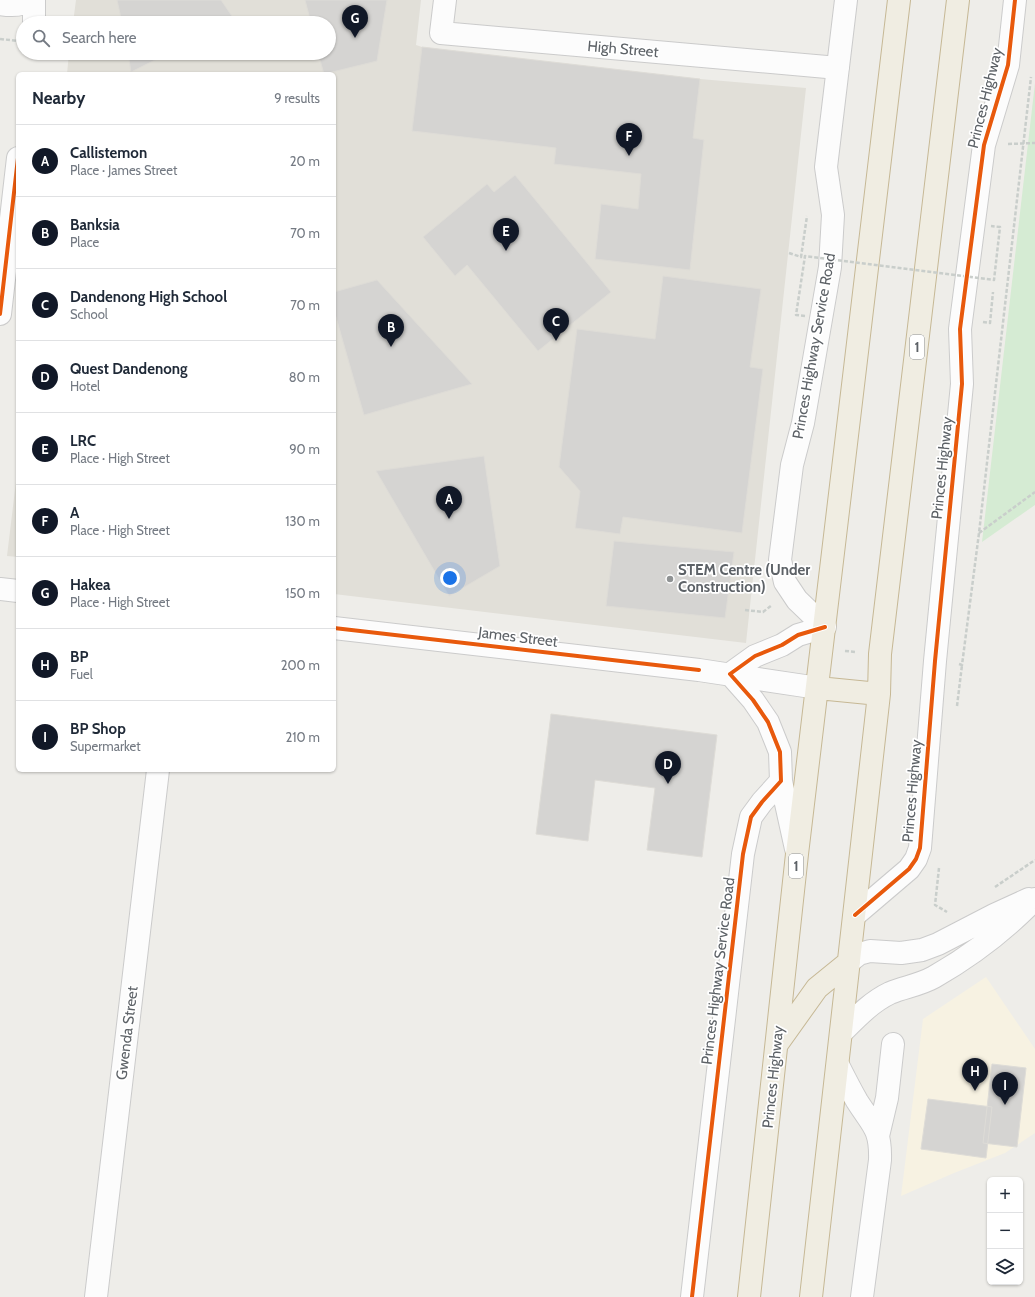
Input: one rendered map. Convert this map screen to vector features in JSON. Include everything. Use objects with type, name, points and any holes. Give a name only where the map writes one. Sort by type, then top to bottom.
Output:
[{"type":"highway","name":"Princes Highway","points":[[748,1297],[797,854],[899,0]]},
{"type":"highway","name":"1","points":[[812,1297],[879,694],[880,654],[958,0]]},
{"type":"highway","name":"James Street","points":[[818,688],[879,694]]},
{"type":"highway","points":[[776,1045],[818,988],[849,962]]},
{"type":"street","points":[[0,4],[14,6],[25,4],[33,0],[34,16]]},
{"type":"street","name":"High Street","points":[[445,0],[442,34],[838,68]]},
{"type":"street","name":"Princes Highway Service Road","points":[[825,628],[797,600],[785,582],[780,560],[792,465],[803,423],[830,267],[833,215],[826,167],[846,0]]},
{"type":"street","name":"Princes Highway","points":[[855,915],[909,869],[916,859],[920,848],[935,661],[962,384],[960,329],[984,145],[1008,65],[1015,0]]},
{"type":"street","points":[[0,314],[16,175]]},
{"type":"street","points":[[0,589],[16,591]]},
{"type":"street","name":"James Street","points":[[336,628],[730,674],[818,688]]},
{"type":"street","points":[[797,854],[781,780],[780,752],[768,722],[753,700],[730,674],[755,656],[782,645],[798,635],[825,628]]},
{"type":"street","name":"Gwenda Street","points":[[96,1297],[158,772]]},
{"type":"street","name":"Princes Highway Service Road","points":[[692,1297],[743,854],[751,817],[781,780]]},
{"type":"street","points":[[841,1033],[855,1018],[876,1001],[892,992],[934,978],[988,929],[1035,896]]},
{"type":"street","points":[[849,962],[859,954],[870,951],[901,953],[922,950],[988,929],[1009,925],[1035,899]]},
{"type":"street","points":[[878,1136],[887,1098],[893,1044]]},
{"type":"street","points":[[838,1065],[857,1101],[873,1124],[878,1136],[880,1160],[862,1297]]},
{"type":"path","points":[[0,39],[16,41]]},
{"type":"path","points":[[1031,72],[979,533],[1035,492]]},
{"type":"path","points":[[805,316],[796,315],[805,256],[994,280],[1000,227],[991,226]]},
{"type":"path","points":[[993,292],[1013,296]]},
{"type":"path","points":[[956,711],[962,664]]},
{"type":"path","points":[[988,891],[1035,860]]},
{"type":"path","points":[[940,866],[935,905],[952,915]]},
{"type":"shaded area","points":[[76,0],[421,0],[416,45],[422,47],[700,79],[806,88],[746,643],[336,594],[336,72],[67,72],[68,60],[336,60],[336,16],[74,16]]},
{"type":"shaded area","points":[[16,482],[16,557],[7,556]]},
{"type":"shaded area","points":[[986,977],[1035,1049],[1035,1133],[1005,1153],[901,1196],[923,1019]]},
{"type":"green space","points":[[1035,83],[1035,505],[982,542]]},
{"type":"building","points":[[117,0],[221,0],[232,16],[120,16]]},
{"type":"building","points":[[305,0],[387,0],[377,61],[332,72],[323,72],[320,60],[336,60],[336,16],[309,16]]},
{"type":"building","points":[[422,47],[700,79],[693,138],[704,140],[690,270],[595,259],[601,204],[638,209],[641,174],[554,164],[556,148],[412,131]]},
{"type":"building","points":[[129,60],[155,60],[131,72]]},
{"type":"building","points":[[515,175],[611,292],[538,351],[467,265],[455,276],[423,237],[487,184],[494,192]]},
{"type":"building","points":[[663,276],[761,289],[750,367],[763,369],[742,533],[623,517],[620,534],[575,528],[580,491],[559,467],[577,329],[655,339]]},
{"type":"building","points":[[377,280],[472,384],[364,415],[336,317],[336,291]]},
{"type":"building","points":[[484,456],[500,566],[449,596],[376,471]]},
{"type":"building","name":"STEM Centre (Under Construction)","points":[[614,541],[734,552],[725,618],[606,606]]},
{"type":"building","points":[[551,714],[717,735],[702,857],[647,850],[655,788],[595,780],[588,841],[536,834]]},
{"type":"building","points":[[992,1064],[1026,1068],[1017,1147],[983,1143]]},
{"type":"building","points":[[928,1099],[992,1107],[986,1158],[921,1149]]},
{"type":"cycle path","points":[[855,915],[909,869],[916,859],[920,848],[935,661],[962,384],[960,329],[984,145],[1008,65],[1015,0]]},
{"type":"cycle path","points":[[0,314],[16,175]]},
{"type":"cycle path","points":[[692,1297],[743,854],[751,817],[781,781],[780,752],[768,722],[753,700],[730,674],[755,656],[782,645],[798,635],[825,627]]},
{"type":"cycle path","points":[[336,628],[699,670]]},
{"type":"place","name":"Hakea","points":[[355,38]]},
{"type":"place","name":"A","points":[[629,156]]},
{"type":"place","name":"LRC","points":[[506,251]]},
{"type":"place","name":"Dandenong High School","points":[[556,341]]},
{"type":"place","name":"Banksia","points":[[391,347]]},
{"type":"place","name":"Callistemon","points":[[449,519]]},
{"type":"place","name":"STEM Centre (Under Construction)","points":[[670,579]]},
{"type":"place","name":"Quest Dandenong","points":[[668,784]]},
{"type":"place","name":"BP","points":[[975,1091]]},
{"type":"place","name":"BP Shop","points":[[1005,1105]]}]
